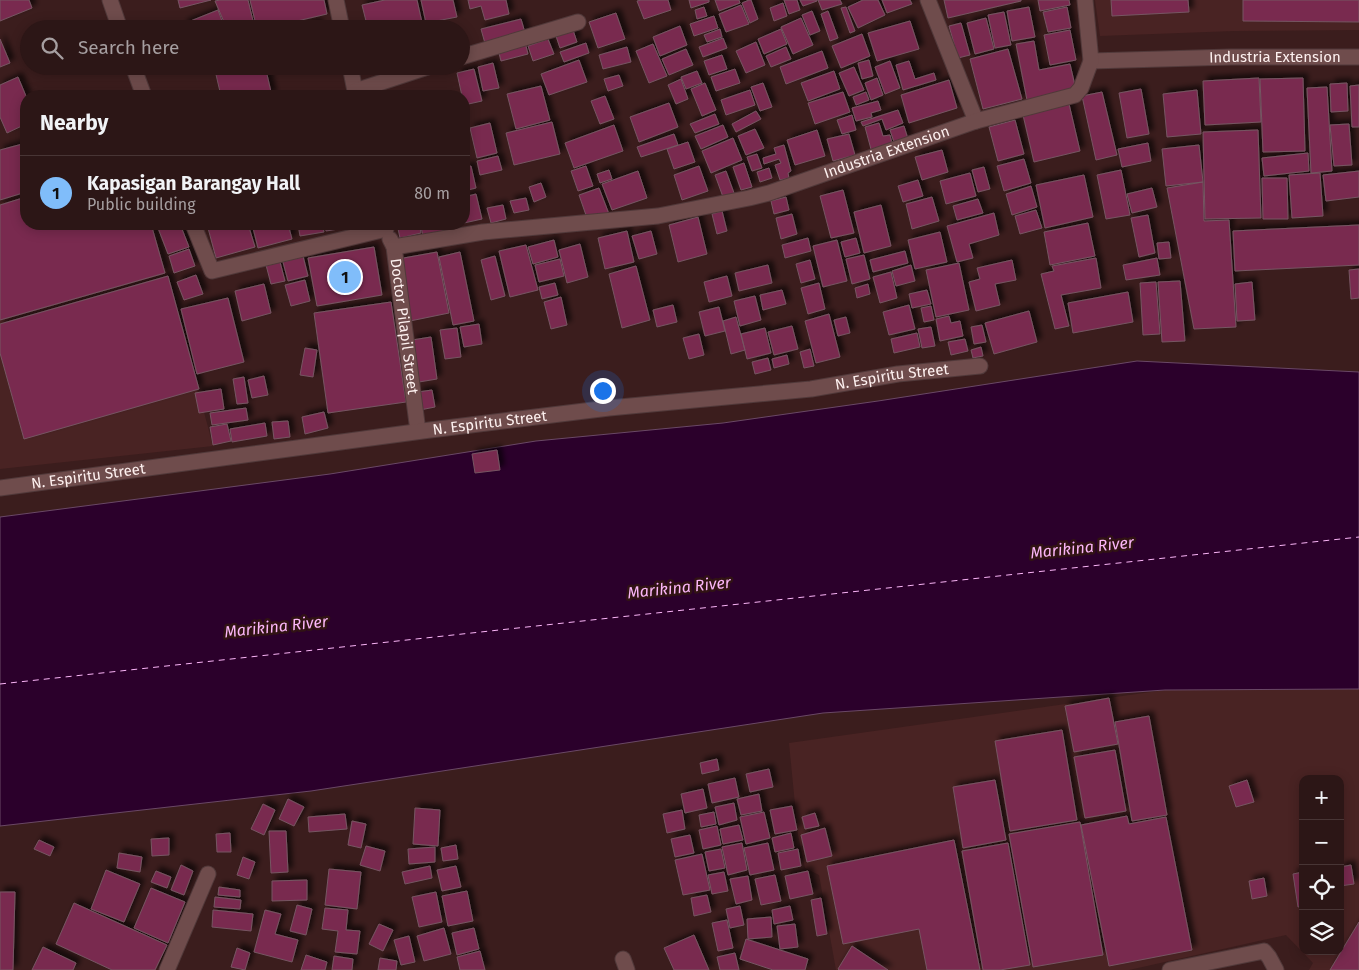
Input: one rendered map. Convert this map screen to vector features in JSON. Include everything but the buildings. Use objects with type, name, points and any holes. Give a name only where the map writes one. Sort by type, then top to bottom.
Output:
[{"type":"street","points":[[110,0],[117,20]]},
{"type":"street","points":[[336,0],[340,20]]},
{"type":"street","points":[[928,0],[976,121]]},
{"type":"street","points":[[1085,0],[1091,61]]},
{"type":"street","points":[[470,54],[578,22]]},
{"type":"street","name":"Industria Extension","points":[[394,247],[483,232],[658,216],[749,198],[976,121],[1074,95],[1081,88],[1091,61],[1231,57],[1359,57]]},
{"type":"street","points":[[136,75],[142,90]]},
{"type":"street","points":[[352,75],[355,90]]},
{"type":"street","points":[[364,90],[406,75]]},
{"type":"street","points":[[195,230],[212,271],[370,230]]},
{"type":"street","name":"Doctor Pilapil Street","points":[[387,230],[394,247],[418,431]]},
{"type":"street","name":"N. Espiritu Street","points":[[0,488],[418,431],[610,408],[811,389],[898,374],[980,366]]},
{"type":"street","points":[[167,970],[208,874]]},
{"type":"street","points":[[1170,970],[1264,951],[1275,969]]},
{"type":"shaded area","points":[[1095,0],[1359,0],[1359,30],[1234,31],[1100,36]]},
{"type":"shaded area","points":[[20,197],[20,230],[156,230],[213,446],[0,469],[0,203]]},
{"type":"shaded area","points":[[1359,689],[1359,970],[1309,970],[1313,963],[1305,955],[1344,955],[1344,775],[1299,775],[1299,948],[1286,935],[1129,970],[836,970],[819,875],[805,868],[798,835],[789,743],[1165,690]]},
{"type":"water","name":"Marikina River","points":[[1137,361],[1359,372],[1359,689],[1165,690],[823,713],[311,791],[0,826],[0,517],[330,474],[536,441],[723,423]]},
{"type":"ferry route","points":[[0,684],[1359,537]]},
{"type":"place","name":"Kapasigan Barangay Hall","points":[[345,277]]}]
